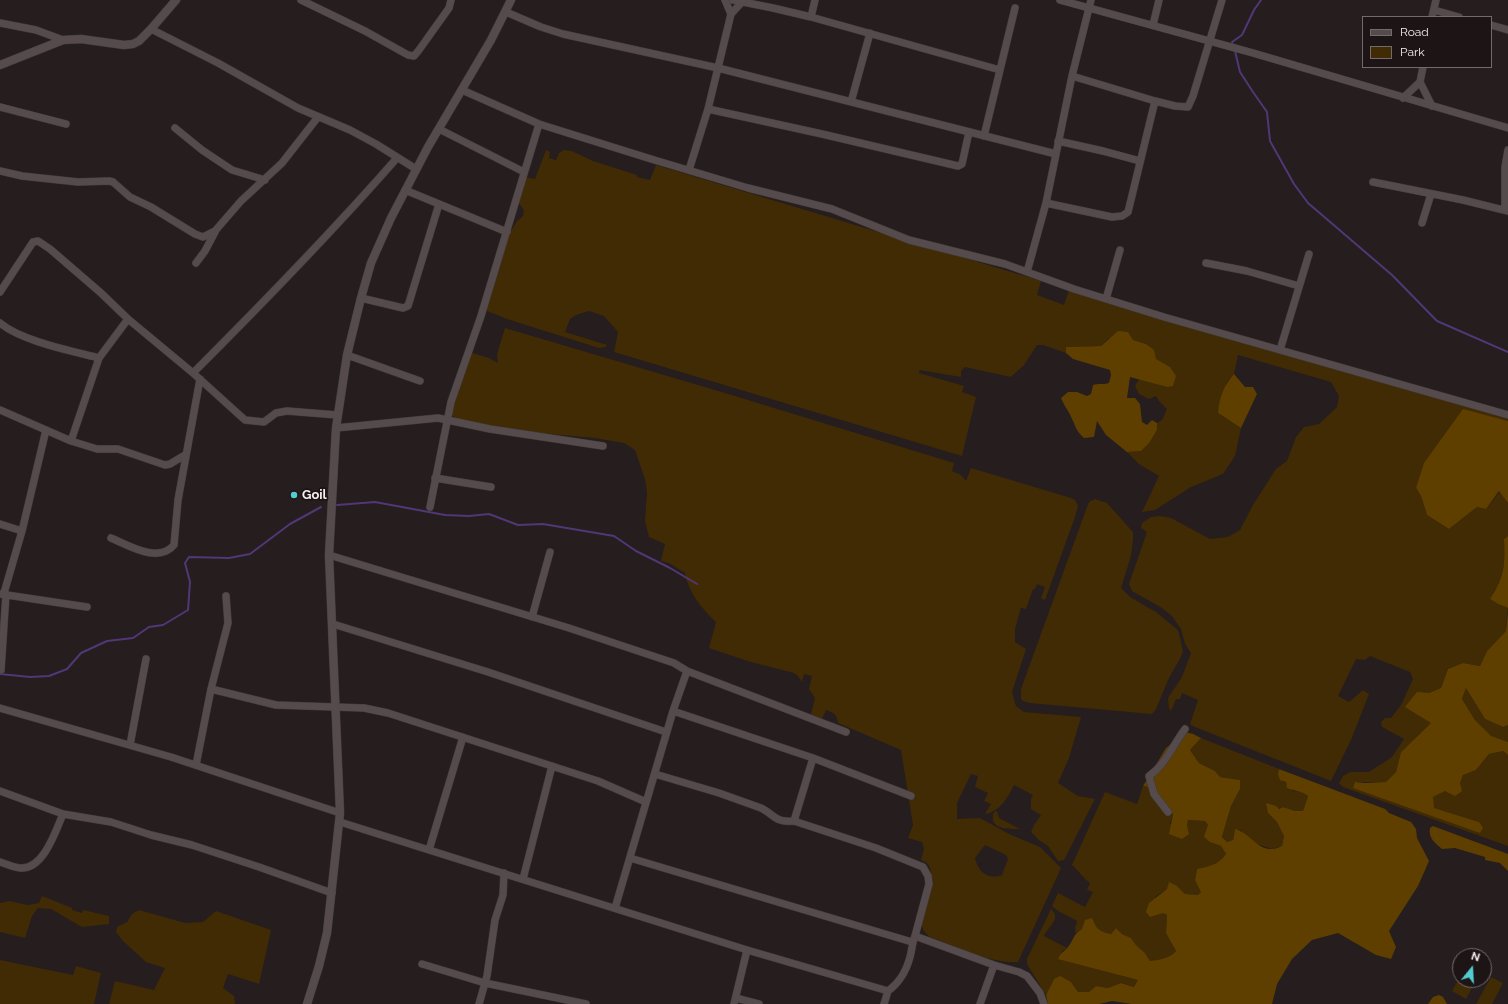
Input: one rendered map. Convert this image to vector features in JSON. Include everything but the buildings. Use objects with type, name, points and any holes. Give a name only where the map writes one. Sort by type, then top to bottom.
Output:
[{"type":"street","points":[[0,65],[63,40],[81,39],[129,44],[139,41],[176,0]]},
{"type":"street","points":[[302,0],[365,31],[408,55],[414,56],[445,13],[451,0]]},
{"type":"street","points":[[307,1004],[321,960],[327,933],[340,822],[337,707],[330,555],[336,428],[347,356],[371,263],[391,218],[416,169],[506,12],[511,0]]},
{"type":"street","points":[[726,0],[731,14]]},
{"type":"street","points":[[733,0],[810,17],[1000,70]]},
{"type":"street","points":[[810,17],[815,0]]},
{"type":"street","points":[[1060,0],[1240,49],[1508,128]]},
{"type":"street","points":[[1027,272],[1046,203],[1072,76],[1090,0]]},
{"type":"street","points":[[1153,25],[1159,0]]},
{"type":"street","points":[[1072,76],[1155,101],[1175,106],[1188,107],[1193,96],[1222,0]]},
{"type":"street","points":[[1436,0],[1433,14],[1450,16]]},
{"type":"street","points":[[689,170],[708,109],[731,14],[742,2]]},
{"type":"street","points":[[984,136],[1015,8]]},
{"type":"street","points":[[506,12],[540,27],[563,34],[718,68],[1056,154]]},
{"type":"street","points":[[0,24],[41,32],[63,40]]},
{"type":"street","points":[[1492,25],[1508,30]]},
{"type":"street","points":[[151,29],[218,63],[274,96],[318,118],[350,130],[416,169]]},
{"type":"street","points":[[851,102],[870,33]]},
{"type":"street","points":[[1403,98],[1420,82],[1423,68]]},
{"type":"street","points":[[1420,82],[1432,106]]},
{"type":"street","points":[[462,90],[539,124],[748,188],[818,204],[909,240],[989,259],[1106,299],[1508,415]]},
{"type":"street","points":[[1046,203],[1112,217],[1122,216],[1128,212],[1155,101]]},
{"type":"street","points":[[0,107],[66,124]]},
{"type":"street","points":[[708,109],[958,166],[962,164],[969,132]]},
{"type":"street","points":[[196,263],[205,251],[215,231],[241,201],[282,163],[318,118]]},
{"type":"street","points":[[430,506],[451,402],[481,316],[539,124]]},
{"type":"street","points":[[175,128],[202,150],[232,170],[265,180]]},
{"type":"street","points":[[439,129],[524,172]]},
{"type":"street","points":[[1058,141],[1140,161]]},
{"type":"street","points":[[1373,182],[1463,200],[1506,211],[1505,167],[1508,150]]},
{"type":"street","points":[[193,373],[314,249],[397,158]]},
{"type":"street","points":[[0,171],[22,176],[78,182],[109,181],[130,197],[151,206],[195,234],[203,237],[215,231]]},
{"type":"street","points":[[405,190],[507,232]]},
{"type":"street","points":[[1422,222],[1431,194]]},
{"type":"street","points":[[361,298],[403,308],[408,306],[439,204]]},
{"type":"street","points":[[0,292],[34,242],[37,240],[50,249],[101,293],[128,319],[193,373],[246,420],[264,422],[276,413],[287,410],[338,415]]},
{"type":"street","points":[[1106,299],[1120,250]]},
{"type":"street","points":[[1280,350],[1309,254]]},
{"type":"street","points":[[1206,263],[1247,271],[1299,286]]},
{"type":"street","points":[[71,441],[99,358],[128,319]]},
{"type":"street","points":[[0,323],[18,334],[99,358]]},
{"type":"street","points":[[347,356],[420,381]]},
{"type":"street","points":[[111,538],[150,553],[159,553],[171,549],[174,545],[178,500],[185,455],[200,379]]},
{"type":"street","points":[[0,410],[71,441],[97,449],[118,450],[165,465],[170,464],[185,455]]},
{"type":"street","points":[[336,428],[427,418],[447,419],[490,429],[602,446]]},
{"type":"street","points":[[1,670],[3,594],[22,531],[46,430]]},
{"type":"street","points":[[436,478],[491,487]]},
{"type":"street","points":[[0,524],[22,531]]},
{"type":"street","points":[[532,617],[550,552]]},
{"type":"street","points":[[330,555],[532,617],[674,663],[687,670],[846,732]]},
{"type":"street","points":[[3,594],[88,607]]},
{"type":"street","points":[[196,765],[211,689],[228,623],[226,596]]},
{"type":"street","points":[[333,624],[488,672],[666,732]]},
{"type":"street","points":[[130,745],[146,659]]},
{"type":"street","points":[[615,908],[672,711],[687,670]]},
{"type":"street","points":[[211,689],[276,705],[364,708],[376,710],[609,785],[622,793],[646,802]]},
{"type":"street","points":[[0,708],[196,765],[340,813]]},
{"type":"street","points":[[672,711],[813,758],[911,796]]},
{"type":"street","points":[[1168,812],[1154,794],[1149,776],[1164,762],[1170,750],[1185,729]]},
{"type":"street","points":[[428,850],[463,738]]},
{"type":"street","points":[[794,822],[813,758]]},
{"type":"street","points":[[523,879],[552,766]]},
{"type":"street","points":[[655,774],[719,793],[761,808],[774,818],[785,822],[794,822],[876,848],[923,866],[928,876],[928,884],[910,957],[903,975],[897,984],[888,991],[884,1004]]},
{"type":"street","points":[[0,791],[63,814],[111,822],[150,835],[192,845],[332,893]]},
{"type":"street","points":[[0,862],[22,868],[35,863],[46,851],[63,814]]},
{"type":"street","points":[[340,822],[747,950],[888,991]]},
{"type":"street","points":[[630,858],[914,939],[1019,972],[1028,976],[1040,993],[1044,1004]]},
{"type":"street","points":[[479,1004],[491,956],[495,920],[503,894],[504,873]]},
{"type":"street","points":[[747,950],[735,1001],[758,1004]]},
{"type":"street","points":[[422,964],[485,983],[586,1004]]},
{"type":"street","points":[[980,1004],[994,965]]},
{"type":"green space","points":[[546,150],[550,152],[549,158],[556,160],[559,153],[564,150],[572,151],[593,161],[637,175],[637,177],[650,180],[656,165],[1041,281],[1037,295],[1064,305],[1069,290],[1508,419],[1508,421],[1463,410],[1416,488],[1421,496],[1427,515],[1449,529],[1477,507],[1486,509],[1500,491],[1508,503],[1508,536],[1504,539],[1503,570],[1499,584],[1490,599],[1508,608],[1506,631],[1487,651],[1480,666],[1463,663],[1448,669],[1441,688],[1429,693],[1431,723],[1401,752],[1396,772],[1387,782],[1355,782],[1354,788],[1479,822],[1433,808],[1433,797],[1460,783],[1463,774],[1476,770],[1489,754],[1503,751],[1508,755],[1508,846],[1343,787],[1339,783],[1343,776],[1350,772],[1369,772],[1392,757],[1404,739],[1382,727],[1381,722],[1385,718],[1391,718],[1401,705],[1413,679],[1410,672],[1370,656],[1365,660],[1356,659],[1338,696],[1349,702],[1363,690],[1369,694],[1351,740],[1331,781],[1190,724],[1198,700],[1182,693],[1180,699],[1176,699],[1171,711],[1169,708],[1168,698],[1182,677],[1191,653],[1185,644],[1181,629],[1172,616],[1162,608],[1132,591],[1129,584],[1147,532],[1141,528],[1142,523],[1151,517],[1160,516],[1171,518],[1210,539],[1228,537],[1240,530],[1253,505],[1276,469],[1287,461],[1296,437],[1304,427],[1319,424],[1337,407],[1339,396],[1331,382],[1238,355],[1234,374],[1227,382],[1218,413],[1241,428],[1235,456],[1223,474],[1191,487],[1155,510],[1142,512],[1159,476],[1139,464],[1127,452],[1141,451],[1157,430],[1157,423],[1162,420],[1167,409],[1156,396],[1149,399],[1139,394],[1135,386],[1139,379],[1167,387],[1156,359],[1146,344],[1133,340],[1109,338],[1101,346],[1067,347],[1066,353],[1043,345],[1037,345],[1024,365],[1011,377],[965,367],[961,371],[961,377],[919,370],[919,373],[964,386],[962,392],[976,397],[962,456],[614,352],[618,332],[604,316],[589,311],[576,315],[570,319],[565,332],[607,345],[606,347],[599,348],[510,320],[487,311],[487,300],[505,241],[517,221],[523,216],[524,210],[518,202],[525,177],[535,179]]},
{"type":"green space","points":[[505,328],[954,463],[952,471],[961,475],[966,481],[971,468],[1075,500],[1078,506],[1075,517],[1045,600],[1041,598],[1045,587],[1037,584],[1035,589],[1033,589],[1026,609],[1021,608],[1015,629],[1015,642],[1026,649],[1012,692],[1016,706],[1024,712],[1081,717],[1069,758],[1058,783],[1078,796],[1095,799],[1064,860],[1058,861],[1048,846],[1031,832],[1041,815],[1031,809],[1031,799],[1033,795],[1014,785],[1006,799],[999,807],[990,813],[985,814],[991,804],[984,801],[988,793],[975,787],[978,776],[971,774],[957,803],[957,819],[980,818],[1009,834],[1040,847],[1061,868],[1018,962],[997,960],[974,954],[930,937],[924,931],[921,924],[931,873],[928,865],[921,860],[924,849],[922,842],[908,838],[913,825],[901,750],[838,723],[836,716],[829,711],[826,710],[822,719],[811,714],[815,698],[809,689],[812,676],[804,674],[802,682],[794,673],[751,662],[709,648],[716,622],[696,600],[689,587],[685,573],[669,563],[661,561],[665,544],[649,537],[645,521],[647,493],[645,479],[635,450],[624,443],[595,438],[529,432],[474,424],[457,420],[450,413],[469,352],[489,358],[498,363],[497,354]],"holes":[[[985,845],[1006,855],[1008,859],[1002,875],[997,876],[988,876],[984,874],[976,863],[975,858]]]},
{"type":"green space","points":[[1095,499],[1107,503],[1133,532],[1131,556],[1121,588],[1130,597],[1156,612],[1178,630],[1183,651],[1169,678],[1156,709],[1152,714],[1030,703],[1021,699],[1021,689],[1087,507],[1089,502]]},
{"type":"green space","points":[[1466,688],[1485,719],[1503,727],[1508,725],[1508,742],[1491,737],[1475,720],[1462,699]]},
{"type":"green space","points":[[1201,738],[1279,769],[1278,774],[1293,791],[1304,792],[1308,795],[1303,811],[1295,811],[1283,807],[1268,813],[1277,822],[1284,836],[1282,846],[1272,849],[1257,844],[1240,830],[1234,832],[1233,840],[1227,842],[1222,837],[1231,806],[1240,789],[1240,780],[1220,777],[1215,771],[1199,763],[1190,750]]},
{"type":"green space","points":[[1143,786],[1153,790],[1164,801],[1173,814],[1170,824],[1187,826],[1188,820],[1205,821],[1208,825],[1210,842],[1221,846],[1226,854],[1217,863],[1197,869],[1195,880],[1202,892],[1198,895],[1185,894],[1177,886],[1167,889],[1155,897],[1163,913],[1167,915],[1166,933],[1176,951],[1164,958],[1150,961],[1145,953],[1131,938],[1122,934],[1116,928],[1111,934],[1100,931],[1095,926],[1087,927],[1076,934],[1075,928],[1077,921],[1058,911],[1052,906],[1058,893],[1085,907],[1093,892],[1087,890],[1090,883],[1072,865],[1105,792],[1137,804]]},
{"type":"green space","points":[[997,811],[999,818],[1020,829],[1006,828],[997,825],[993,818],[994,812]]},
{"type":"green space","points":[[42,896],[82,913],[83,910],[109,916],[109,924],[82,927],[51,909],[38,908],[32,916],[25,938],[0,932],[0,903],[9,901],[28,905],[39,903]]},
{"type":"green space","points":[[1051,909],[1054,912],[1055,919],[1044,936],[1067,948],[1061,952],[1119,975],[1138,980],[1135,987],[1121,983],[1108,988],[1096,986],[1089,992],[1078,992],[1071,982],[1054,979],[1046,995],[1027,964],[1027,959]]},
{"type":"green space","points":[[139,910],[185,923],[203,922],[216,911],[271,930],[259,984],[228,974],[223,988],[234,996],[235,1004],[109,1004],[115,981],[154,990],[165,968],[146,962],[123,941],[116,932],[117,927],[127,922],[132,914]]},
{"type":"green space","points":[[0,960],[73,975],[76,966],[101,973],[94,1004],[0,1004]]},
{"type":"green space","points":[[1492,978],[1503,983],[1492,1004],[1476,1004],[1485,988],[1492,988]]},
{"type":"green space","points":[[1454,988],[1472,988],[1466,999],[1452,991]]},
{"type":"shaded area","points":[[1118,331],[1128,332],[1133,340],[1146,344],[1154,350],[1156,359],[1170,367],[1176,376],[1173,386],[1167,387],[1130,377],[1127,398],[1135,398],[1140,404],[1142,422],[1147,425],[1152,420],[1157,423],[1157,430],[1149,443],[1141,451],[1127,452],[1106,435],[1097,421],[1094,437],[1084,438],[1076,429],[1061,398],[1068,392],[1077,392],[1087,396],[1091,394],[1093,385],[1109,383],[1111,375],[1110,370],[1073,359],[1066,353],[1066,347],[1101,346]]},
{"type":"shaded area","points":[[1234,374],[1245,387],[1253,387],[1257,394],[1241,428],[1218,413],[1223,392],[1227,383]]},
{"type":"shaded area","points":[[1463,409],[1508,421],[1508,503],[1499,491],[1486,509],[1477,507],[1449,529],[1427,515],[1421,496],[1416,488],[1424,463]]},
{"type":"shaded area","points":[[1508,536],[1508,608],[1490,599],[1499,584],[1503,570],[1504,539]]},
{"type":"shaded area","points":[[1508,613],[1508,725],[1503,727],[1485,719],[1466,688],[1462,699],[1475,720],[1491,736],[1508,742],[1508,755],[1503,751],[1489,754],[1476,770],[1463,775],[1460,783],[1462,791],[1455,796],[1445,791],[1433,797],[1434,808],[1479,822],[1483,828],[1480,833],[1353,788],[1355,782],[1386,782],[1396,772],[1401,752],[1431,723],[1405,707],[1417,692],[1429,693],[1441,688],[1448,669],[1463,663],[1480,666],[1487,651],[1506,631]]},
{"type":"shaded area","points":[[1185,732],[1201,738],[1190,750],[1199,763],[1215,771],[1220,777],[1240,780],[1240,789],[1231,806],[1222,837],[1227,842],[1233,840],[1235,829],[1267,849],[1282,846],[1284,836],[1277,822],[1268,813],[1266,803],[1276,806],[1279,809],[1283,807],[1295,811],[1303,811],[1308,796],[1301,792],[1287,788],[1286,782],[1280,780],[1278,774],[1279,769],[1385,809],[1389,813],[1411,822],[1416,829],[1417,838],[1429,861],[1418,886],[1389,931],[1396,947],[1391,959],[1376,955],[1338,933],[1312,940],[1292,959],[1277,984],[1272,1004],[1132,1004],[1112,1001],[1099,1004],[1048,1004],[1046,995],[1054,979],[1060,976],[1071,982],[1078,992],[1089,992],[1096,986],[1108,988],[1121,983],[1134,987],[1138,980],[1058,959],[1061,953],[1070,945],[1077,933],[1082,929],[1085,920],[1092,918],[1097,928],[1101,931],[1111,934],[1116,928],[1122,934],[1131,938],[1145,953],[1150,961],[1168,957],[1176,951],[1166,933],[1167,915],[1163,913],[1150,917],[1146,912],[1149,903],[1167,889],[1169,882],[1177,886],[1185,894],[1198,895],[1201,892],[1195,880],[1197,869],[1217,863],[1226,854],[1221,846],[1210,842],[1204,837],[1208,825],[1205,821],[1188,820],[1187,826],[1189,834],[1182,839],[1169,834],[1173,814],[1157,793],[1148,787],[1143,786],[1166,748]]},
{"type":"shaded area","points":[[1433,826],[1508,854],[1508,871],[1500,863],[1485,860],[1485,857],[1455,848],[1442,849],[1430,835],[1430,828]]},
{"type":"shaded area","points":[[1439,995],[1443,997],[1447,1004],[1428,1004],[1433,997]]},
{"type":"waterway","points":[[1233,45],[1232,42],[1242,35],[1254,10],[1261,0]]},
{"type":"waterway","points":[[1235,51],[1240,72],[1267,112],[1270,141],[1294,184],[1308,203],[1392,275],[1437,321],[1508,352]]},
{"type":"waterway","points":[[337,505],[375,502],[445,515],[469,516],[489,514],[518,525],[543,524],[614,536],[636,551],[670,568],[697,584]]},
{"type":"waterway","points":[[0,674],[30,677],[49,676],[67,669],[81,653],[107,641],[133,638],[149,627],[163,625],[188,610],[190,582],[185,563],[189,557],[229,558],[250,554],[290,524],[321,507]]},
{"type":"place","name":"Goil","points":[[294,495]]}]
